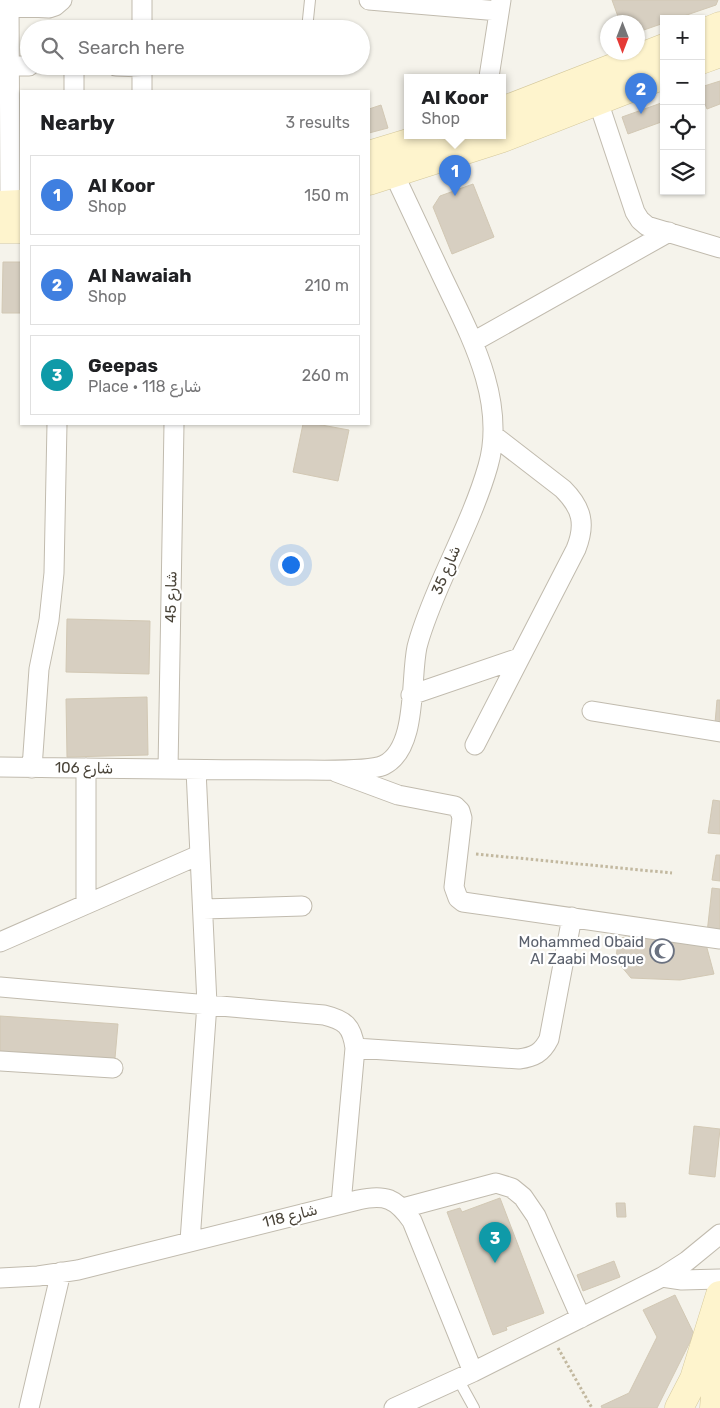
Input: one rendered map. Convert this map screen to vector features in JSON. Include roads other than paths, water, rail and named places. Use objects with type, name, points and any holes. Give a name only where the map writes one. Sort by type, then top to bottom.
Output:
[{"type":"street","points":[[10,204],[6,72],[9,3],[50,8],[62,0]]},
{"type":"street","points":[[142,0],[142,20]]},
{"type":"street","points":[[369,0],[500,6],[489,74]]},
{"type":"street","points":[[705,32],[720,26]]},
{"type":"street","points":[[506,109],[660,50]]},
{"type":"street","points":[[705,59],[720,53]]},
{"type":"street","points":[[6,72],[20,68]]},
{"type":"street","points":[[74,75],[74,90]]},
{"type":"street","points":[[142,75],[142,90]]},
{"type":"street","points":[[506,137],[660,77]]},
{"type":"street","points":[[598,101],[635,212],[640,220],[647,226],[720,248]]},
{"type":"street","points":[[370,155],[422,139]]},
{"type":"street","points":[[370,182],[500,139]]},
{"type":"street","name":"شارع 35","points":[[168,769],[330,770],[382,766],[396,757],[403,745],[408,729],[414,665],[422,630],[480,491],[489,464],[493,435],[492,406],[473,342],[394,174]]},
{"type":"street","points":[[0,229],[20,229]]},
{"type":"street","points":[[473,342],[669,232]]},
{"type":"street","points":[[32,768],[40,669],[49,620],[54,573],[56,425]]},
{"type":"street","name":"شارع 45","points":[[168,769],[174,425]]},
{"type":"street","points":[[475,745],[576,549],[581,537],[582,524],[579,511],[573,499],[493,435]]},
{"type":"street","points":[[411,695],[520,658]]},
{"type":"street","points":[[592,711],[720,732]]},
{"type":"street","name":"شارع 106","points":[[0,767],[168,769]]},
{"type":"street","points":[[86,768],[86,904]]},
{"type":"street","points":[[190,1241],[207,1004],[196,770]]},
{"type":"street","points":[[330,770],[398,795],[455,806],[460,811],[462,818],[454,887],[458,898],[463,902],[720,939]]},
{"type":"street","points":[[0,942],[199,854]]},
{"type":"street","points":[[203,909],[302,906]]},
{"type":"street","points":[[355,1048],[519,1059],[538,1054],[545,1048],[549,1039],[572,917]]},
{"type":"street","points":[[0,987],[324,1015],[335,1017],[345,1023],[353,1034],[355,1048],[341,1204]]},
{"type":"street","points":[[0,1061],[113,1068]]},
{"type":"street","points":[[466,1375],[412,1221],[403,1208],[496,1183],[512,1188],[523,1197],[536,1216],[581,1318]]},
{"type":"street","name":"شارع 118","points":[[0,1278],[61,1272],[101,1265],[374,1196],[389,1199],[403,1208]]},
{"type":"street","points":[[394,1408],[466,1375],[662,1277],[720,1234]]},
{"type":"street","points":[[28,1408],[61,1272]]},
{"type":"street","points":[[662,1277],[696,1280],[720,1279]]},
{"type":"street","points":[[679,1408],[694,1379],[720,1295]]},
{"type":"street","points":[[714,1408],[720,1330]]},
{"type":"lane","points":[[308,20],[310,0]]},
{"type":"lane","points":[[466,1375],[474,1408]]},
{"type":"place","name":"Al Nawaiah","points":[[641,114]]},
{"type":"place","name":"Al Koor","points":[[455,196]]},
{"type":"place","name":"Mohammed Obaid Al Zaabi Mosque","points":[[662,951]]},
{"type":"place","name":"Geepas","points":[[495,1263]]}]
